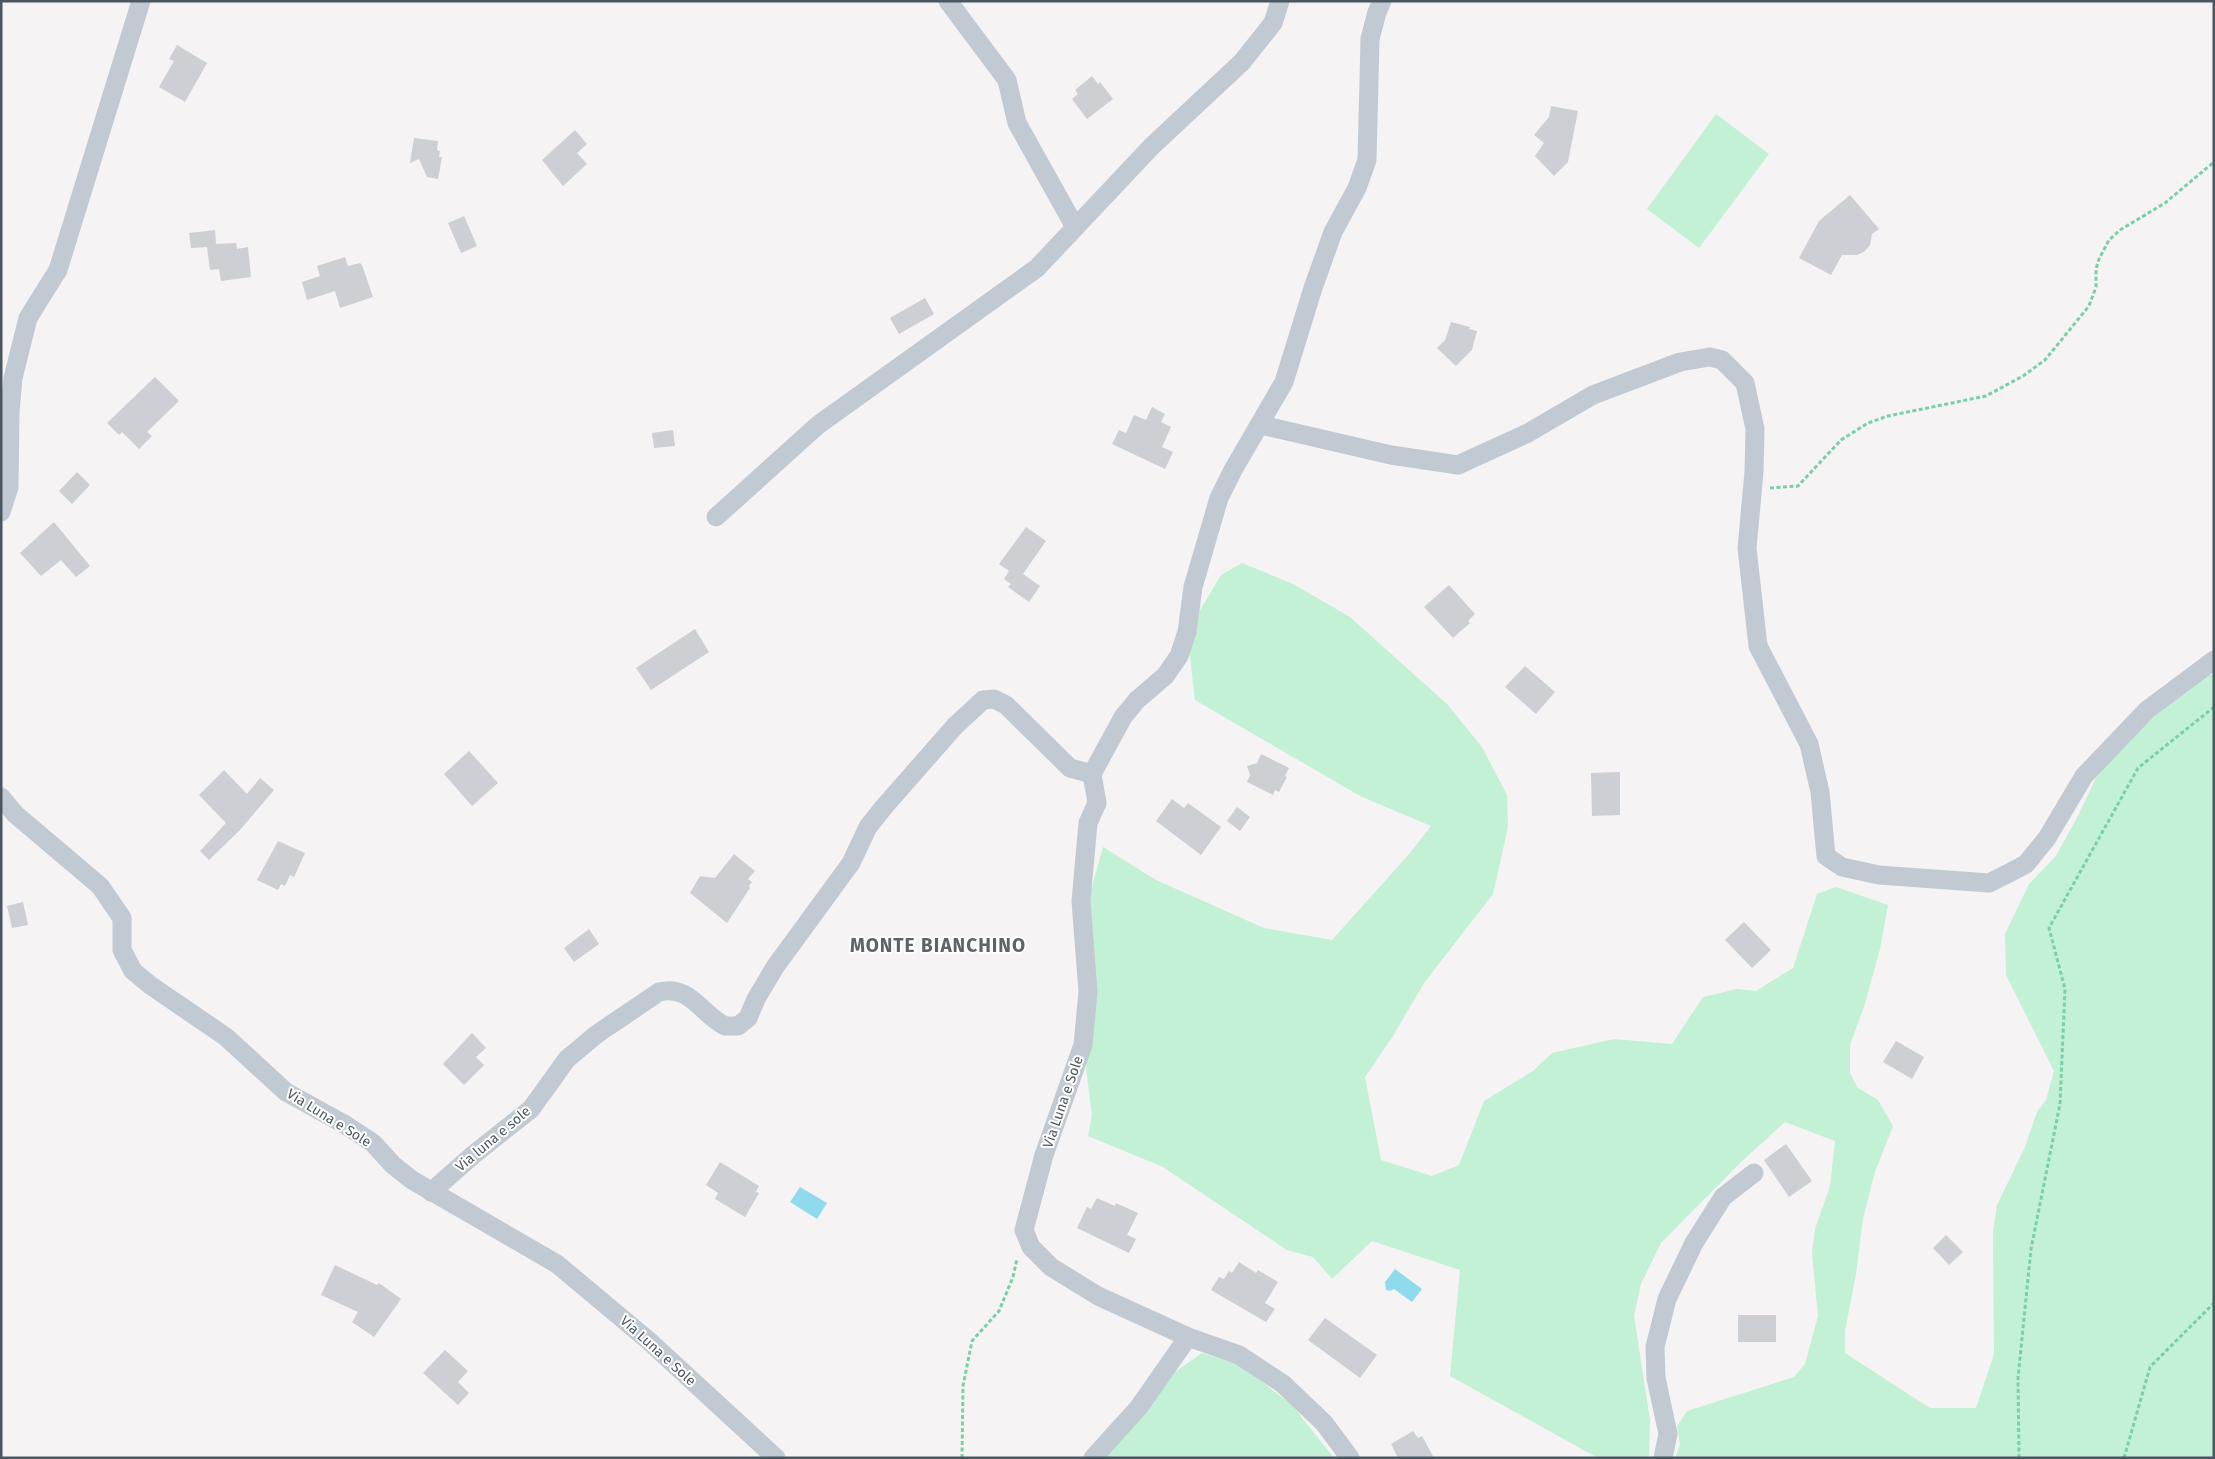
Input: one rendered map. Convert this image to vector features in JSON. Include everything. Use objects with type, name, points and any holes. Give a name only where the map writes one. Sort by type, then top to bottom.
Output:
[{"type":"street","points":[[1,512],[9,487],[10,412],[13,378],[28,318],[58,270],[141,1]]},
{"type":"street","points":[[948,1],[1007,80],[1017,123],[1075,227]]},
{"type":"street","points":[[716,517],[818,425],[1037,268],[1152,146],[1242,62],[1274,23],[1280,1]]},
{"type":"street","points":[[1092,774],[1123,717],[1137,700],[1165,676],[1179,656],[1187,632],[1193,587],[1219,498],[1284,382],[1313,288],[1333,232],[1357,188],[1367,160],[1370,39],[1382,1]]},
{"type":"street","points":[[1260,425],[1391,455],[1458,465],[1526,434],[1593,395],[1680,362],[1710,357],[1722,360],[1745,383],[1755,430],[1747,548],[1758,646],[1809,744],[1820,792],[1826,856],[1842,867],[1879,875],[1989,883],[2026,864],[2047,838],[2084,776],[2147,710],[2214,660]]},
{"type":"street","name":"Via luna e sole","points":[[431,1192],[473,1155],[531,1109],[567,1058],[597,1034],[659,992],[667,990],[684,993],[725,1026],[731,1027],[744,1023],[775,967],[851,863],[868,827],[955,726],[983,700],[994,699],[1006,705],[1070,768],[1092,774]]},
{"type":"street","name":"Via Luna e Sole","points":[[1092,774],[1097,803],[1088,823],[1081,901],[1088,992],[1083,1045],[1044,1156],[1024,1230],[1031,1247],[1051,1267],[1098,1296],[1188,1337],[1240,1355],[1283,1384],[1324,1423],[1350,1458]]},
{"type":"street","name":"Via Luna e Sole","points":[[1,797],[15,814],[100,886],[122,918],[122,950],[133,971],[150,985],[226,1037],[286,1092],[344,1124],[373,1143],[393,1165],[412,1180],[557,1264],[648,1340],[776,1458]]},
{"type":"street","points":[[1664,1458],[1668,1434],[1656,1378],[1655,1347],[1667,1299],[1694,1242],[1723,1197],[1754,1173]]},
{"type":"street","points":[[1093,1458],[1139,1407],[1188,1337]]},
{"type":"path","points":[[1752,490],[1798,486],[1841,440],[1868,423],[1888,416],[1986,396],[2023,376],[2045,360],[2089,306],[2096,286],[2097,264],[2110,240],[2120,230],[2165,204],[2214,162]]},
{"type":"path","points":[[2019,1458],[2018,1378],[2031,1250],[2060,1104],[2065,988],[2049,928],[2138,768],[2214,706]]},
{"type":"path","points":[[962,1458],[963,1386],[972,1341],[999,1310],[1013,1277],[1017,1258]]},
{"type":"path","points":[[2124,1458],[2150,1367],[2214,1303]]},
{"type":"green space","points":[[1716,114],[1769,154],[1699,248],[1647,209]]},
{"type":"green space","points":[[1242,563],[1293,584],[1350,617],[1447,704],[1482,747],[1507,795],[1508,827],[1493,894],[1424,983],[1393,1036],[1365,1077],[1381,1160],[1432,1176],[1459,1165],[1484,1101],[1533,1071],[1552,1053],[1614,1039],[1672,1044],[1703,997],[1737,989],[1756,991],[1793,968],[1817,894],[1836,887],[1888,905],[1880,949],[1864,1007],[1850,1045],[1850,1073],[1858,1088],[1878,1100],[1893,1126],[1875,1172],[1863,1218],[1856,1274],[1845,1331],[1845,1353],[1930,1408],[1976,1408],[1994,1354],[1993,1232],[1997,1205],[2025,1147],[2037,1112],[2046,1100],[2054,1071],[2006,975],[2005,934],[2029,884],[2056,856],[2079,814],[2109,750],[2195,673],[2214,675],[2214,1458],[1675,1458],[1680,1445],[1677,1426],[1687,1411],[1794,1377],[1805,1364],[1818,1316],[1812,1253],[1815,1229],[1830,1186],[1835,1141],[1785,1122],[1741,1162],[1661,1243],[1641,1284],[1634,1316],[1650,1420],[1649,1458],[1598,1458],[1450,1376],[1460,1270],[1372,1241],[1332,1279],[1313,1257],[1287,1250],[1163,1167],[1088,1136],[1092,1115],[1083,1045],[1083,919],[1103,847],[1156,880],[1264,928],[1332,940],[1410,853],[1431,826],[1360,796],[1195,700],[1187,632],[1221,575]]},
{"type":"green space","points":[[1202,1353],[1238,1364],[1292,1405],[1334,1458],[1105,1458],[1149,1407],[1175,1372]]},
{"type":"water","points":[[800,1187],[827,1203],[817,1219],[790,1202]]},
{"type":"water","points":[[1395,1269],[1422,1289],[1412,1302],[1394,1289],[1386,1290],[1385,1282]]},
{"type":"building","points":[[177,45],[207,63],[185,102],[159,87],[174,61],[169,59]]},
{"type":"building","points":[[1092,76],[1098,84],[1100,82],[1113,99],[1087,119],[1072,99],[1078,94],[1075,90]]},
{"type":"building","points":[[1551,106],[1578,111],[1568,162],[1554,176],[1535,156],[1544,143],[1534,135],[1549,117]]},
{"type":"building","points":[[575,130],[587,144],[577,153],[587,164],[563,186],[542,160]]},
{"type":"building","points":[[414,138],[438,141],[437,150],[440,151],[439,157],[442,157],[438,179],[427,177],[419,159],[410,163]]},
{"type":"building","points":[[1850,195],[1879,229],[1872,234],[1870,245],[1864,252],[1857,255],[1842,255],[1831,275],[1799,258],[1819,221]]},
{"type":"building","points":[[464,216],[477,246],[461,253],[448,223]]},
{"type":"building","points":[[215,230],[216,244],[236,243],[237,249],[248,247],[251,277],[221,281],[219,269],[210,270],[207,247],[191,248],[189,233]]},
{"type":"building","points":[[345,257],[348,266],[360,263],[362,265],[373,297],[340,308],[335,291],[307,300],[302,282],[320,276],[317,266]]},
{"type":"building","points":[[925,298],[934,314],[899,334],[890,318]]},
{"type":"building","points":[[1451,322],[1477,331],[1472,350],[1456,366],[1437,348],[1445,340]]},
{"type":"building","points":[[155,377],[179,401],[147,432],[152,436],[139,449],[122,432],[119,435],[107,423]]},
{"type":"building","points":[[1152,407],[1165,414],[1161,422],[1171,427],[1162,447],[1173,452],[1165,469],[1112,444],[1119,430],[1126,433],[1134,415],[1146,420]]},
{"type":"building","points":[[673,430],[675,446],[654,448],[652,433]]},
{"type":"building","points":[[77,472],[90,485],[72,504],[59,491]]},
{"type":"building","points":[[54,522],[90,566],[76,577],[61,560],[41,576],[20,553]]},
{"type":"building","points":[[1026,527],[1046,541],[1023,574],[1040,586],[1029,602],[1008,587],[1011,584],[1004,579],[1009,571],[999,564]]},
{"type":"building","points":[[1449,585],[1475,614],[1468,621],[1470,623],[1453,638],[1424,607]]},
{"type":"building","points":[[695,629],[709,652],[651,690],[636,668]]},
{"type":"building","points":[[1525,666],[1555,692],[1536,714],[1505,687]]},
{"type":"building","points":[[469,751],[498,783],[472,806],[444,774]]},
{"type":"building","points":[[1261,754],[1289,768],[1285,776],[1287,777],[1279,792],[1275,790],[1273,795],[1247,782],[1250,775],[1247,766],[1257,763]]},
{"type":"building","points":[[224,770],[247,794],[260,778],[274,790],[240,830],[209,860],[200,851],[226,823],[199,795]]},
{"type":"building","points":[[1620,772],[1620,815],[1592,816],[1591,773]]},
{"type":"building","points":[[1172,799],[1184,808],[1188,803],[1221,827],[1201,855],[1156,821]]},
{"type":"building","points":[[1237,807],[1250,817],[1240,831],[1227,821]]},
{"type":"building","points":[[278,841],[305,853],[294,877],[290,875],[285,886],[281,884],[278,890],[257,880]]},
{"type":"building","points":[[734,854],[755,871],[748,879],[752,882],[749,886],[750,888],[727,923],[690,893],[700,876],[715,878]]},
{"type":"building","points":[[23,902],[28,925],[12,928],[7,906]]},
{"type":"building","points":[[1744,922],[1771,950],[1752,968],[1725,940]]},
{"type":"building","points":[[589,929],[599,944],[574,962],[564,948]]},
{"type":"building","points":[[472,1033],[486,1048],[476,1057],[484,1065],[464,1085],[443,1064]]},
{"type":"building","points":[[1896,1041],[1924,1057],[1912,1079],[1883,1062]]},
{"type":"building","points":[[1786,1144],[1812,1181],[1789,1197],[1764,1160]]},
{"type":"building","points":[[720,1162],[759,1186],[756,1192],[759,1193],[745,1217],[715,1199],[718,1193],[706,1185]]},
{"type":"building","points":[[1097,1198],[1115,1206],[1116,1203],[1138,1213],[1127,1235],[1136,1239],[1129,1253],[1077,1228],[1087,1207],[1091,1209]]},
{"type":"building","points":[[1946,1235],[1963,1252],[1949,1265],[1933,1248]]},
{"type":"building","points":[[1239,1262],[1256,1273],[1258,1270],[1278,1282],[1265,1303],[1275,1309],[1266,1322],[1211,1290],[1219,1277],[1224,1279],[1229,1271],[1232,1273]]},
{"type":"building","points":[[335,1265],[377,1285],[379,1283],[401,1299],[374,1337],[352,1322],[358,1312],[321,1295]]},
{"type":"building","points":[[1738,1315],[1776,1315],[1776,1342],[1738,1342]]},
{"type":"building","points":[[1325,1318],[1377,1355],[1360,1378],[1308,1340]]},
{"type":"building","points":[[445,1350],[468,1371],[458,1382],[469,1393],[458,1405],[423,1373]]},
{"type":"building","points":[[1413,1431],[1418,1438],[1422,1436],[1434,1458],[1398,1458],[1391,1444]]},
{"type":"district","name":"MONTE BIANCHINO","points":[[938,945]]}]
